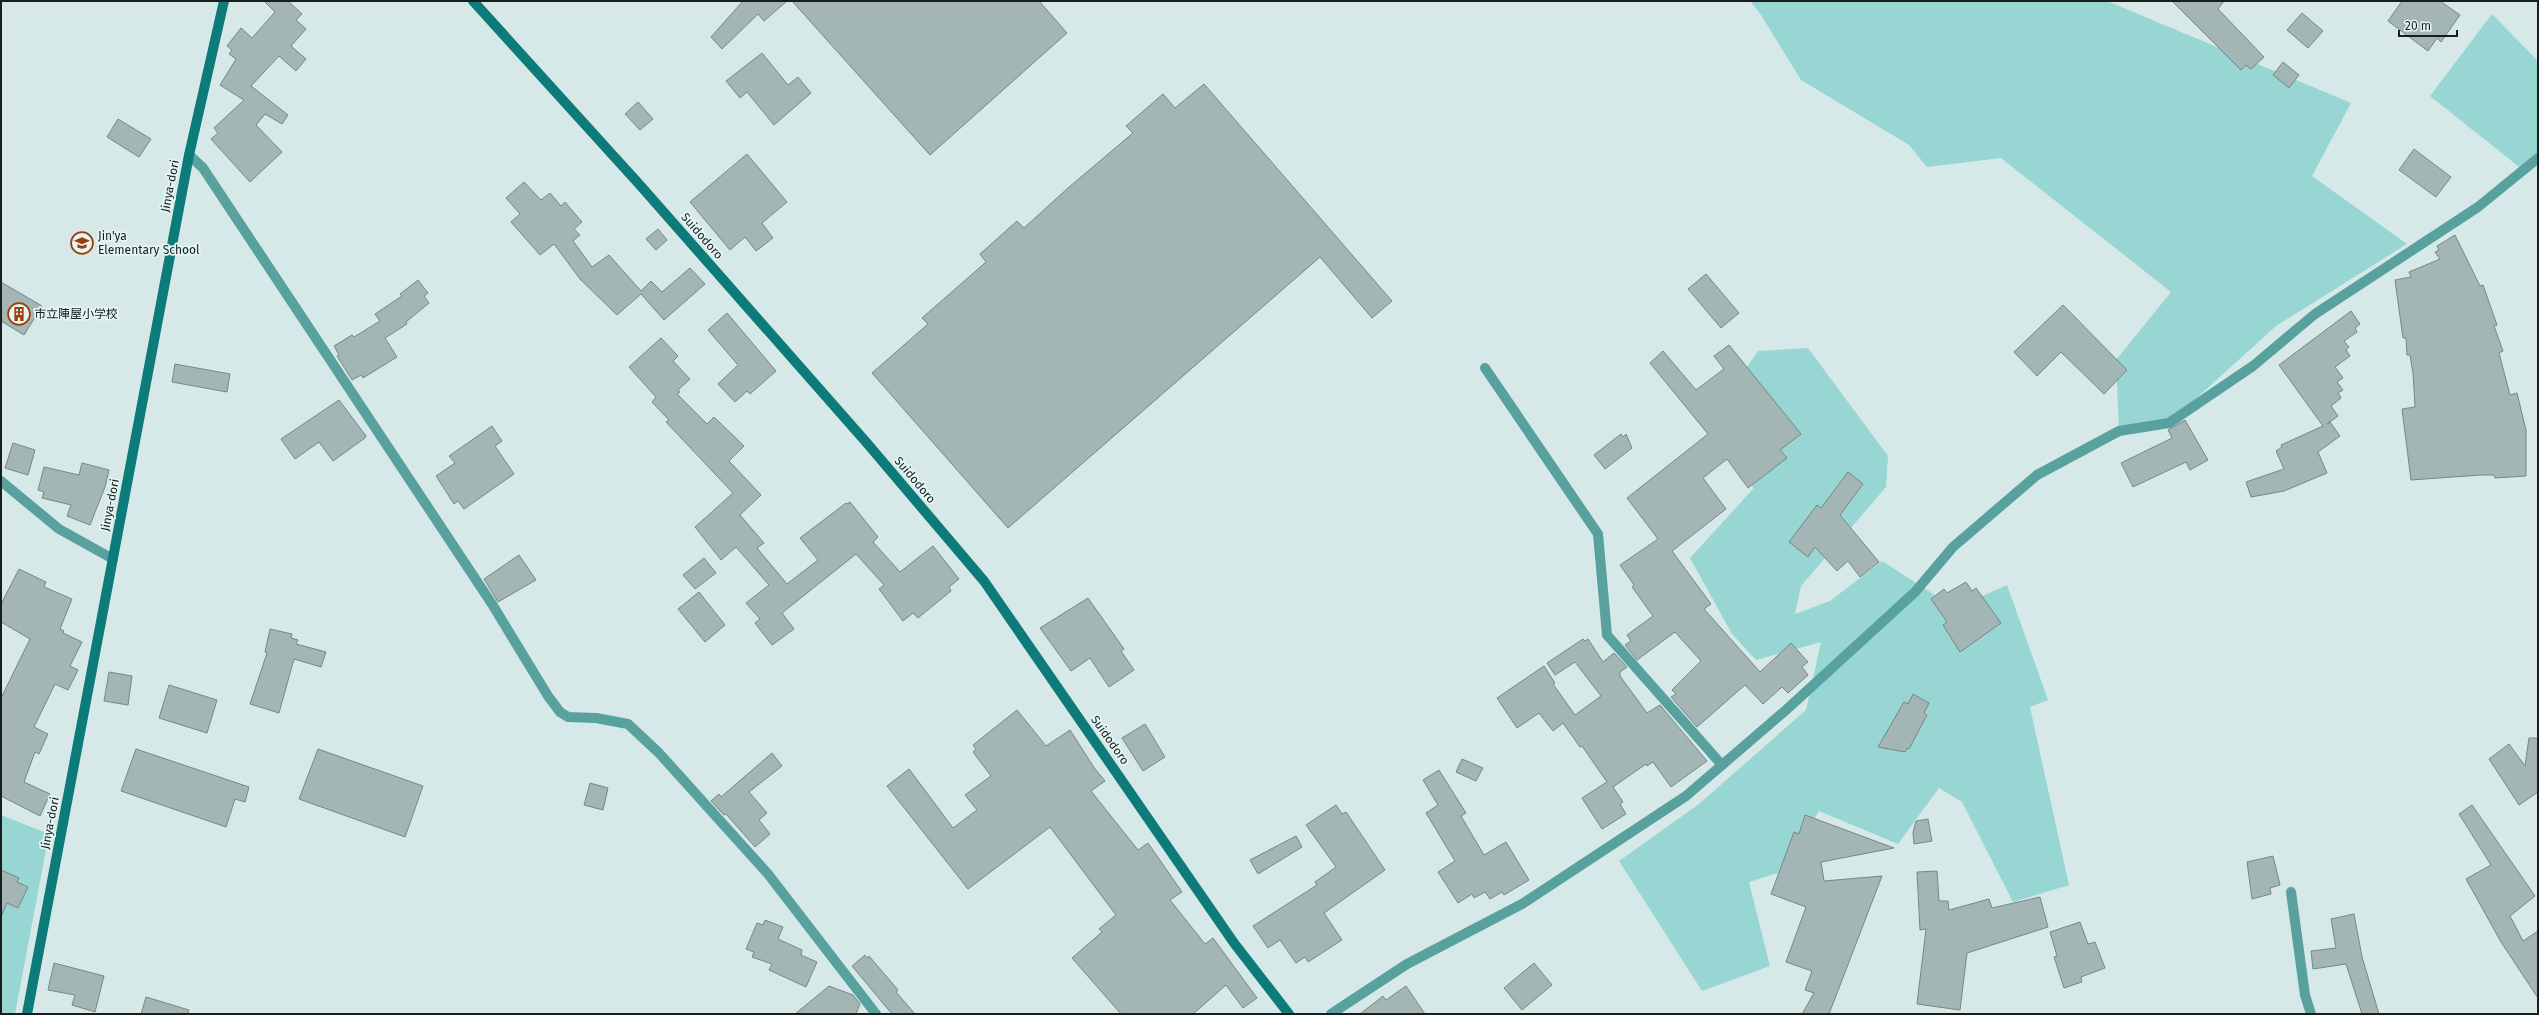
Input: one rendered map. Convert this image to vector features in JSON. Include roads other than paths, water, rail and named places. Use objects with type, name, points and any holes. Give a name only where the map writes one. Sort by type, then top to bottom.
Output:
[{"type":"street","name":"Jinya-dori","points":[[27,1014],[189,155],[224,1]]},
{"type":"street","name":"Suidodoro","points":[[474,1],[690,242],[984,581],[1234,943],[1289,1014]]},
{"type":"street","points":[[189,155],[208,175],[487,597],[548,696],[560,712],[568,717],[596,718],[628,724],[659,753],[768,874],[876,1014]]},
{"type":"street","points":[[1331,1014],[1407,964],[1522,904],[1686,796],[1786,710],[1915,592],[1953,547],[2037,475],[2119,431],[2169,423],[2253,366],[2315,314],[2478,206],[2538,158]]},
{"type":"street","points":[[1485,368],[1598,534],[1607,635],[1722,765]]},
{"type":"street","points":[[1,482],[59,529],[113,559]]},
{"type":"street","points":[[2291,892],[2305,995],[2311,1014]]},
{"type":"place","name":"Jin'ya Elementary School","points":[[82,243]]},
{"type":"place","name":"市立陣屋小学校","points":[[19,314]]}]
